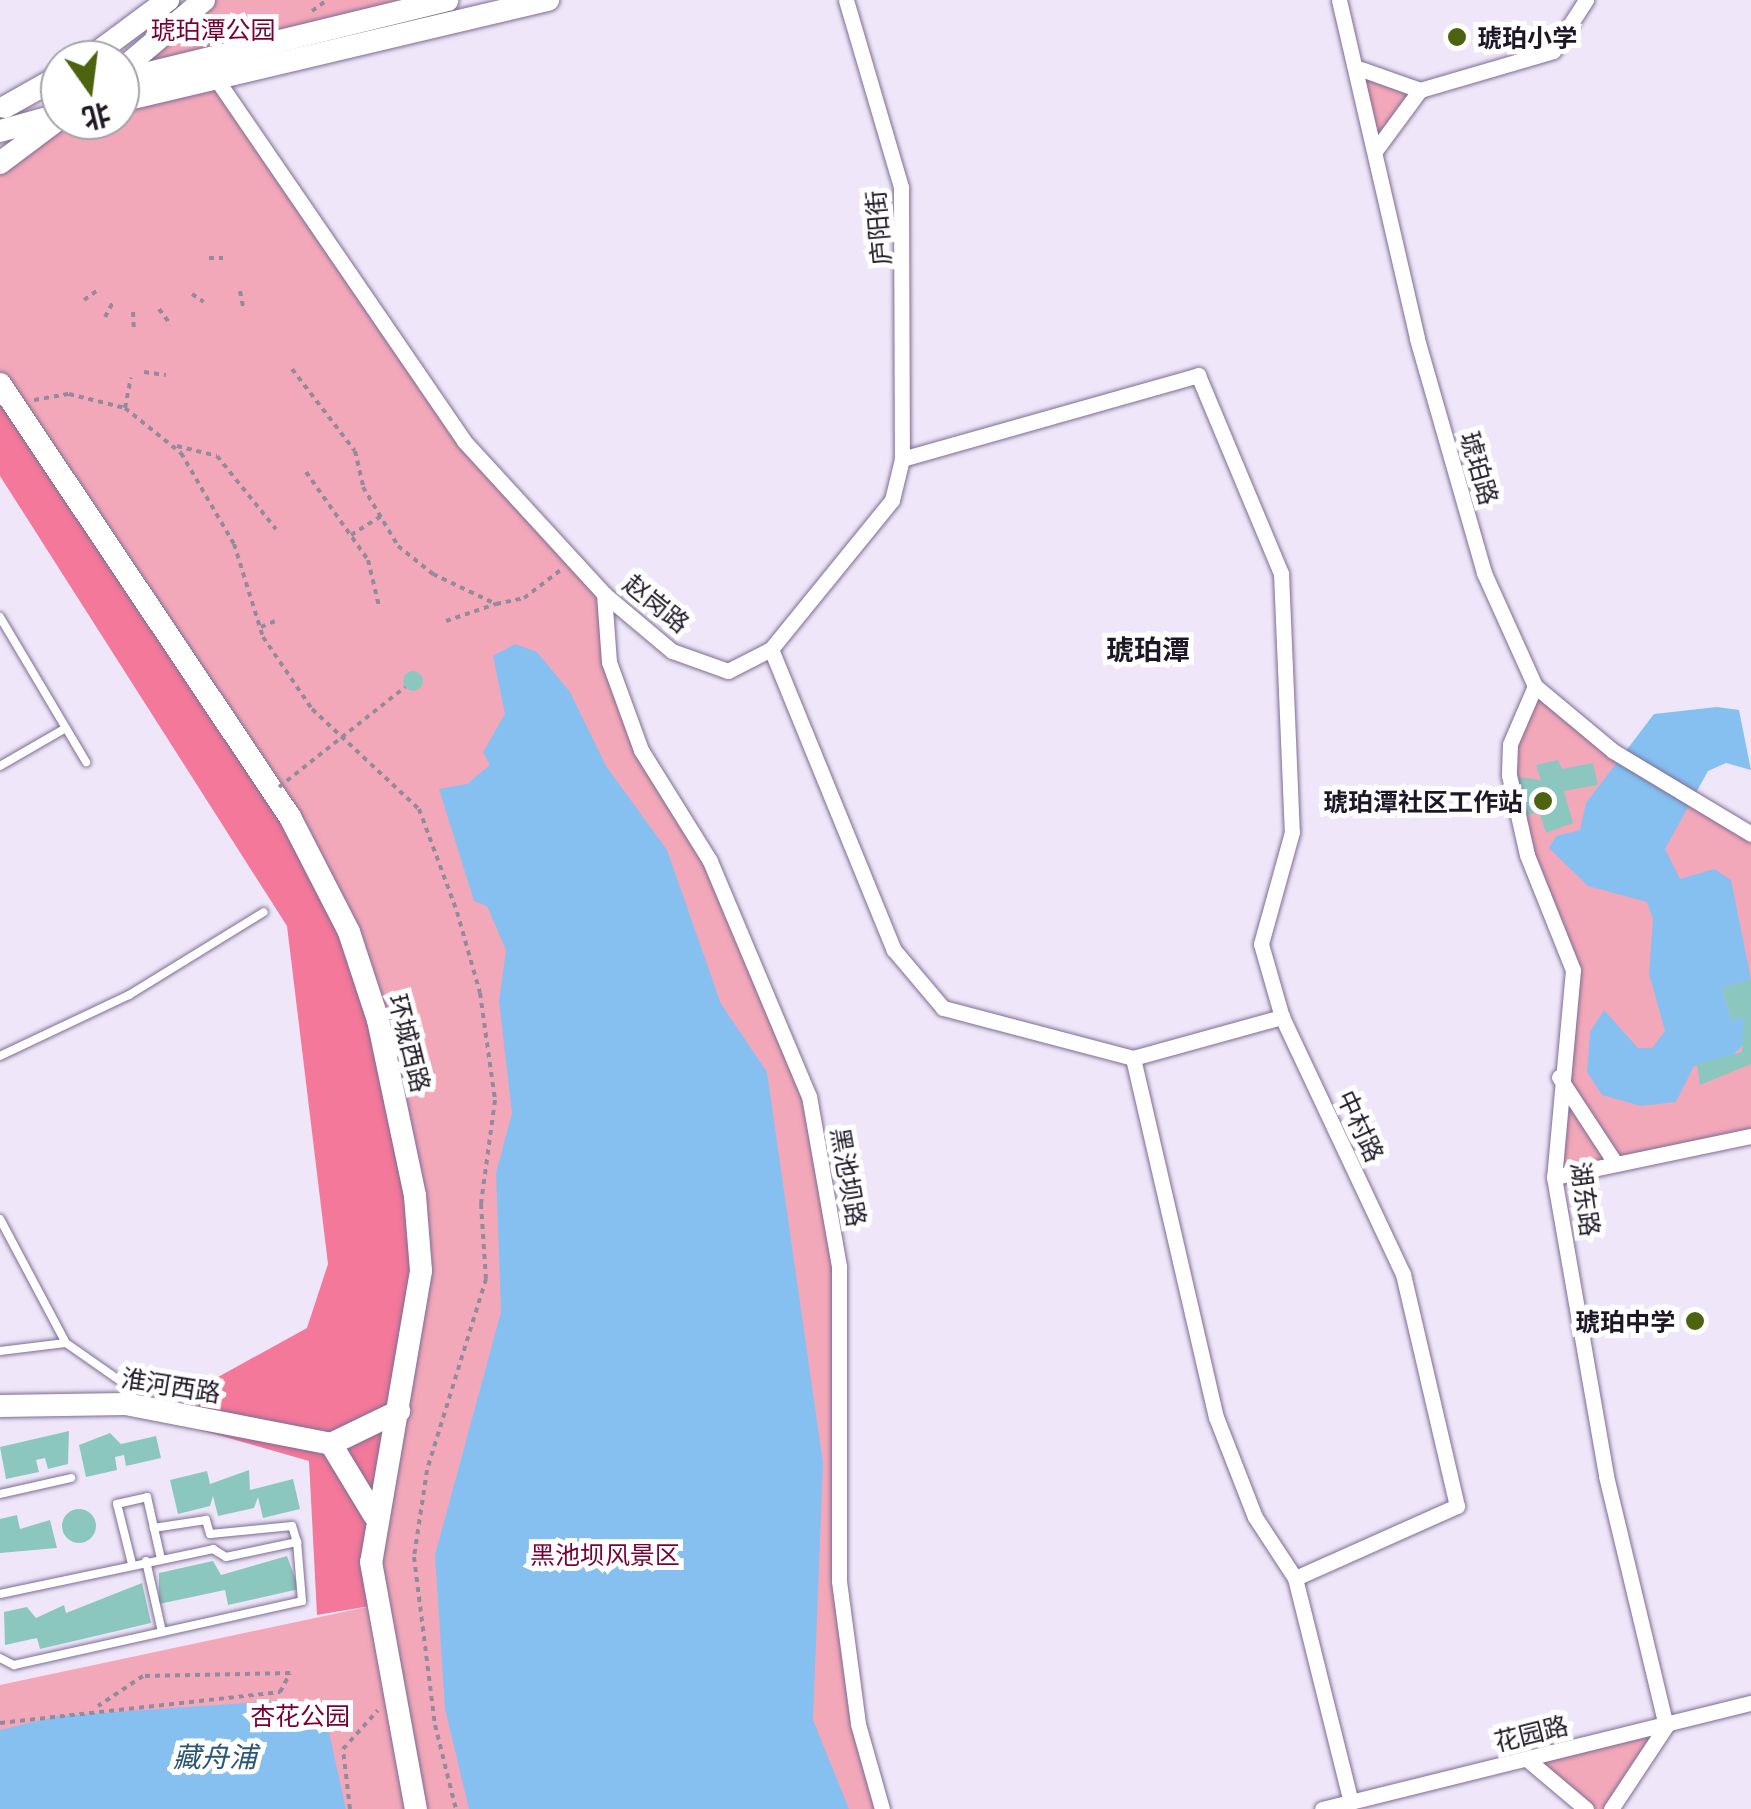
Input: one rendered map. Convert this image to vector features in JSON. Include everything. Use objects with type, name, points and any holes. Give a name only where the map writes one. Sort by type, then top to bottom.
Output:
[{"type":"street","points":[[114,40],[168,0]]},
{"type":"street","points":[[140,54],[204,0]]},
{"type":"street","points":[[140,75],[448,0]]},
{"type":"street","points":[[140,97],[548,0]]},
{"type":"street","name":"庐阳街","points":[[846,0],[901,187],[902,459]]},
{"type":"street","name":"琥珀路","points":[[1339,0],[1360,70],[1375,152],[1484,573],[1534,686],[1614,751],[1751,834]]},
{"type":"street","points":[[1360,70],[1420,90],[1553,51],[1586,0]]},
{"type":"street","name":"赵岗路","points":[[217,80],[464,441],[604,594],[672,651],[728,671],[771,649],[892,500],[902,459]]},
{"type":"street","points":[[2,108],[40,87]]},
{"type":"street","points":[[1375,152],[1420,90]]},
{"type":"street","points":[[2,108],[40,99]]},
{"type":"street","points":[[0,131],[40,121]]},
{"type":"street","points":[[0,163],[40,132]]},
{"type":"street","name":"中村路","points":[[902,459],[1198,375],[1281,573],[1292,832],[1261,944],[1282,1017],[1403,1274],[1457,1506],[1295,1578]]},
{"type":"street","name":"环城西路","points":[[0,384],[249,750],[349,932],[382,1036],[418,1216],[417,1328],[374,1515],[375,1600],[416,1809]]},
{"type":"street","name":"黑池坝路","points":[[604,594],[608,662],[642,750],[710,861],[809,1096],[840,1267],[839,1581],[858,1724],[882,1809]]},
{"type":"street","points":[[771,649],[894,950],[943,1008],[1132,1058],[1282,1017]]},
{"type":"street","name":"湖东路","points":[[1534,686],[1510,744],[1509,775],[1527,856],[1573,970],[1559,1076],[1554,1177],[1606,1476],[1666,1726]]},
{"type":"street","points":[[1132,1058],[1216,1417],[1255,1517],[1295,1578],[1351,1802]]},
{"type":"street","points":[[1559,1076],[1616,1164]]},
{"type":"street","points":[[1554,1177],[1751,1136]]},
{"type":"street","name":"淮河西路","points":[[0,1406],[126,1404],[331,1444]]},
{"type":"street","points":[[374,1515],[331,1444],[399,1411]]},
{"type":"street","name":"花园路","points":[[1322,1809],[1751,1702]]},
{"type":"street","points":[[1611,1809],[1666,1726]]},
{"type":"street","points":[[1528,1760],[1586,1809]]},
{"type":"lane","points":[[0,617],[86,762]]},
{"type":"lane","points":[[0,766],[64,729]]},
{"type":"lane","points":[[0,1056],[129,995],[264,912]]},
{"type":"lane","points":[[0,1219],[66,1343],[119,1380]]},
{"type":"lane","points":[[0,1351],[66,1343]]},
{"type":"lane","points":[[0,1494],[71,1478]]},
{"type":"lane","points":[[132,1564],[118,1504],[146,1497],[161,1559]]},
{"type":"lane","points":[[154,1528],[207,1520],[213,1549]]},
{"type":"lane","points":[[0,1658],[14,1665],[302,1601],[292,1526],[210,1534]]},
{"type":"lane","points":[[0,1594],[213,1549],[226,1556],[297,1542]]},
{"type":"lane","points":[[146,1562],[162,1632]]},
{"type":"path","points":[[209,258],[223,258]]},
{"type":"path","points":[[84,300],[99,289]]},
{"type":"path","points":[[240,291],[244,311]]},
{"type":"path","points":[[192,294],[204,302]]},
{"type":"path","points":[[105,317],[113,302]]},
{"type":"path","points":[[159,309],[171,324]]},
{"type":"path","points":[[133,312],[134,329]]},
{"type":"path","points":[[292,369],[355,451],[381,516],[433,574],[496,604]]},
{"type":"path","points":[[144,372],[166,375]]},
{"type":"path","points":[[125,408],[131,378]]},
{"type":"path","points":[[15,406],[60,394],[125,408],[174,446],[234,544],[259,628],[312,709],[419,809],[480,992],[494,1100],[480,1204],[486,1279],[427,1470],[414,1557],[435,1725],[456,1809]]},
{"type":"path","points":[[174,446],[217,456],[276,528]]},
{"type":"path","points":[[306,472],[368,560],[379,606]]},
{"type":"path","points":[[350,535],[381,516]]},
{"type":"path","points":[[446,622],[524,598],[574,560]]},
{"type":"path","points":[[259,628],[275,621]]},
{"type":"path","points":[[279,788],[406,687]]},
{"type":"path","points":[[0,1723],[98,1706],[280,1692],[290,1673],[143,1676],[98,1706]]},
{"type":"path","points":[[350,1809],[343,1749],[394,1698]]},
{"type":"green space","name":"琥珀潭公园","points":[[204,0],[447,0],[140,67],[140,54]]},
{"type":"green space","points":[[1361,69],[1420,90],[1375,151]]},
{"type":"green space","name":"黑池坝风景区","points":[[217,80],[464,441],[604,594],[609,662],[641,750],[710,861],[809,1096],[839,1267],[839,1581],[858,1724],[882,1809],[0,1809],[0,1685],[376,1605],[386,1052],[0,384],[0,163],[40,134],[40,140],[140,140],[140,97]]},
{"type":"green space","points":[[1535,686],[1613,751],[1751,834],[1751,1136],[1554,1177],[1573,970],[1509,775]]},
{"type":"green space","points":[[1666,1726],[1611,1809],[1586,1809],[1528,1760]]},
{"type":"shaded area","points":[[0,384],[249,750],[349,932],[418,1216],[381,1481],[376,1605],[317,1615],[309,1461],[197,1429],[200,1387],[307,1328],[328,1264],[287,926],[0,476]]},
{"type":"water","points":[[515,644],[537,652],[570,692],[606,766],[667,850],[721,1004],[767,1072],[823,1463],[813,1720],[849,1809],[469,1809],[445,1709],[435,1555],[501,1312],[496,1173],[512,1113],[499,1001],[506,950],[487,906],[474,901],[439,789],[467,784],[490,765],[483,752],[505,714],[493,656]]},
{"type":"water","points":[[1717,707],[1739,710],[1751,770],[1726,763],[1708,771],[1665,849],[1680,879],[1714,869],[1731,880],[1751,979],[1722,988],[1731,1020],[1744,1017],[1746,1042],[1727,1061],[1694,1066],[1676,1102],[1641,1106],[1602,1095],[1587,1072],[1590,1032],[1604,1010],[1638,1048],[1652,1048],[1665,1031],[1649,974],[1653,919],[1647,902],[1588,886],[1549,848],[1556,836],[1580,830],[1586,803],[1654,714]]},
{"type":"water","name":"藏舟浦","points":[[287,1700],[325,1714],[346,1809],[0,1809],[0,1730],[58,1716]]},
{"type":"building","points":[[413,671],[423,681],[413,691],[403,681]]},
{"type":"building","name":"琥珀潭社区工作站","points":[[1558,760],[1562,769],[1593,763],[1598,785],[1564,791],[1573,823],[1546,833],[1539,812],[1522,817],[1512,776],[1541,780],[1536,765]]},
{"type":"building","points":[[1751,979],[1751,1064],[1700,1085],[1697,1064],[1742,1052],[1744,1017],[1731,1020],[1722,988]]},
{"type":"building","points":[[69,1431],[68,1464],[48,1469],[45,1458],[36,1460],[39,1472],[6,1479],[0,1447]]},
{"type":"building","points":[[110,1433],[121,1444],[156,1436],[161,1458],[126,1466],[124,1455],[115,1457],[117,1470],[86,1477],[79,1445]]},
{"type":"building","points":[[249,1470],[250,1490],[293,1479],[300,1509],[263,1518],[258,1497],[254,1508],[218,1516],[213,1496],[210,1506],[178,1514],[170,1480],[207,1471],[210,1484]]},
{"type":"building","points":[[79,1509],[91,1514],[96,1526],[91,1538],[79,1543],[67,1538],[62,1526],[67,1514]]},
{"type":"building","points":[[17,1515],[20,1529],[50,1520],[57,1548],[0,1553],[0,1519]]},
{"type":"building","points":[[287,1556],[299,1589],[228,1605],[225,1590],[159,1604],[159,1573],[213,1561],[221,1575]]},
{"type":"building","points":[[142,1583],[151,1623],[40,1649],[37,1638],[5,1645],[4,1612],[27,1607],[36,1618],[64,1605],[66,1613]]},
{"type":"place","name":"琥珀小学","points":[[1457,37]]},
{"type":"place","name":"琥珀潭社区工作站","points":[[1543,801]]},
{"type":"place","name":"琥珀中学","points":[[1695,1321]]},
{"type":"district","name":"琥珀潭","points":[[1148,649]]},
{"type":"park label","name":"杏花公园","points":[[300,1715]]}]
